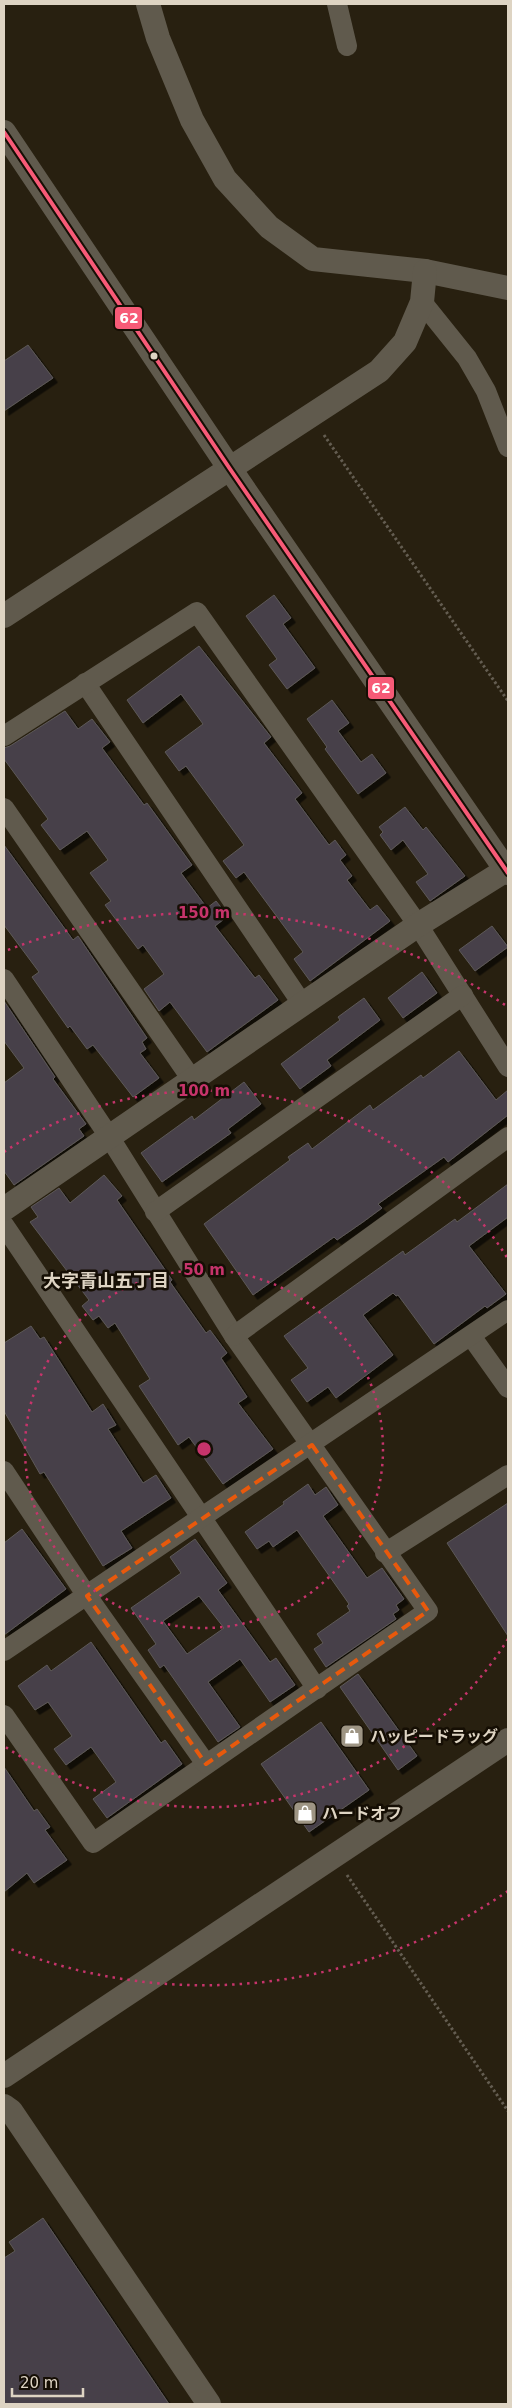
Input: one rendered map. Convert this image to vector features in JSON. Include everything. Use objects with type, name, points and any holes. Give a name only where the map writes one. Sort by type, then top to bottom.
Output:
[{"type":"street","points":[[148,4],[158,38],[192,120],[226,179],[269,227],[313,258],[425,271],[508,288]]},
{"type":"street","points":[[337,4],[347,46]]},
{"type":"street","points":[[4,132],[230,468],[508,870],[418,926],[4,1209]]},
{"type":"street","points":[[4,616],[379,371],[405,342],[422,302],[425,271]]},
{"type":"street","points":[[422,302],[467,358],[486,391],[508,447]]},
{"type":"street","points":[[4,736],[197,612],[418,926],[508,1067]]},
{"type":"street","points":[[85,683],[303,1005]]},
{"type":"street","points":[[4,808],[193,1081]]},
{"type":"street","points":[[4,979],[110,1138],[234,1336],[428,1611],[93,1843],[4,1715]]},
{"type":"street","points":[[155,1212],[463,995]]},
{"type":"street","points":[[234,1336],[508,1136]]},
{"type":"street","points":[[4,1225],[317,1689]]},
{"type":"street","points":[[4,1651],[87,1596],[200,1516],[312,1444],[508,1310]]},
{"type":"street","points":[[471,1336],[508,1388]]},
{"type":"street","points":[[4,1471],[87,1596],[206,1764]]},
{"type":"street","points":[[385,1552],[508,1475]]},
{"type":"street","points":[[4,2076],[508,1740]]},
{"type":"street","points":[[4,2106],[11,2111],[209,2404]]},
{"type":"path","points":[[310,416],[508,701]]},
{"type":"path","points":[[334,1856],[508,2111]]},
{"type":"highlighted area","points":[[312,1445],[428,1611],[206,1764],[87,1596]]},
{"type":"building","points":[[28,345],[53,378],[4,411],[4,361]]},
{"type":"building","points":[[274,595],[291,618],[283,624],[315,668],[287,689],[269,665],[277,659],[246,616]]},
{"type":"building","points":[[199,646],[271,737],[264,743],[302,793],[295,799],[329,845],[335,840],[346,855],[340,860],[352,876],[347,880],[370,910],[377,905],[390,921],[310,981],[294,959],[303,952],[244,872],[236,878],[223,861],[244,845],[186,766],[179,771],[165,752],[203,724],[181,694],[143,723],[127,700]]},
{"type":"building","points":[[332,700],[349,723],[338,731],[361,762],[372,754],[386,773],[358,794],[325,749],[327,747],[307,719]]},
{"type":"building","points":[[65,711],[78,729],[92,719],[110,742],[102,748],[144,805],[147,803],[192,865],[181,873],[207,908],[216,901],[228,916],[215,926],[255,978],[259,975],[278,1000],[207,1052],[170,1002],[159,1011],[144,989],[164,974],[143,945],[138,949],[105,905],[111,901],[90,873],[108,860],[87,831],[60,850],[41,825],[48,819],[4,759],[4,748]]},
{"type":"building","points":[[405,807],[423,830],[426,827],[465,876],[430,901],[416,882],[428,874],[403,840],[391,850],[380,835],[383,832],[379,827]]},
{"type":"building","points":[[4,845],[73,940],[78,936],[147,1038],[142,1042],[146,1049],[140,1053],[159,1078],[133,1097],[93,1045],[87,1049],[70,1026],[68,1028],[32,977],[39,972],[4,925]]},
{"type":"building","points":[[492,926],[508,947],[475,971],[459,950]]},
{"type":"building","points":[[422,972],[437,993],[403,1018],[388,998]]},
{"type":"building","points":[[364,998],[380,1020],[327,1060],[331,1066],[300,1089],[281,1064],[340,1020],[338,1017]]},
{"type":"building","points":[[4,1001],[55,1077],[53,1079],[86,1124],[79,1129],[84,1136],[14,1185],[4,1171],[4,1083],[24,1068],[4,1041]]},
{"type":"building","points":[[459,1051],[496,1100],[508,1090],[508,1115],[448,1162],[444,1157],[378,1204],[382,1208],[363,1222],[337,1240],[334,1237],[253,1295],[204,1224],[290,1160],[288,1157],[308,1143],[312,1149],[370,1105],[373,1110],[421,1075],[423,1078]]},
{"type":"building","points":[[244,1082],[261,1104],[228,1129],[231,1133],[162,1182],[141,1153],[192,1116],[194,1120]]},
{"type":"building","points":[[104,1175],[122,1196],[117,1200],[172,1280],[170,1282],[206,1333],[210,1330],[227,1353],[221,1358],[247,1397],[238,1403],[273,1449],[223,1484],[189,1437],[178,1445],[139,1386],[150,1379],[115,1323],[108,1328],[99,1316],[93,1320],[82,1306],[89,1300],[30,1222],[38,1217],[31,1207],[59,1188],[70,1203]]},
{"type":"building","points":[[508,1184],[508,1217],[469,1246],[506,1294],[487,1308],[485,1306],[434,1344],[398,1295],[396,1296],[393,1293],[363,1315],[393,1355],[336,1398],[328,1387],[307,1402],[291,1380],[308,1368],[284,1336],[403,1251],[405,1255],[455,1219],[457,1222]]},
{"type":"building","points":[[31,1326],[40,1339],[44,1337],[92,1412],[103,1404],[116,1425],[108,1429],[143,1483],[156,1475],[171,1498],[121,1531],[132,1548],[103,1566],[44,1472],[40,1474],[4,1411],[4,1343]]},
{"type":"building","points":[[308,1484],[315,1495],[326,1487],[338,1505],[323,1516],[367,1578],[382,1568],[404,1599],[396,1605],[399,1610],[393,1614],[396,1619],[326,1667],[314,1649],[323,1643],[317,1634],[350,1611],[347,1606],[349,1604],[297,1530],[273,1547],[269,1541],[257,1549],[245,1532]]},
{"type":"building","points":[[508,1503],[508,1636],[447,1543]]},
{"type":"building","points":[[22,1529],[66,1589],[4,1635],[4,1543]]},
{"type":"building","points":[[195,1539],[227,1583],[218,1590],[270,1662],[276,1658],[295,1685],[270,1702],[240,1659],[208,1682],[240,1727],[218,1742],[164,1665],[160,1668],[148,1650],[156,1644],[131,1608],[181,1573],[170,1557]],"holes":[[[199,1596],[224,1628],[187,1654],[163,1621]]]},
{"type":"building","points":[[91,1642],[161,1743],[165,1740],[182,1764],[107,1818],[93,1799],[116,1782],[91,1747],[66,1765],[54,1749],[72,1736],[48,1702],[35,1710],[18,1686],[47,1665],[51,1671]]},
{"type":"building","points":[[358,1674],[417,1756],[398,1770],[340,1687]]},
{"type":"building","points":[[321,1722],[369,1790],[309,1832],[261,1764]]},
{"type":"building","points":[[4,1767],[34,1811],[37,1809],[50,1827],[45,1830],[67,1860],[34,1883],[27,1873],[4,1892]]},
{"type":"building","points":[[43,2218],[169,2404],[4,2404],[4,2258],[15,2251],[9,2242]]},
{"type":"transit line","name":"62","points":[[4,132],[230,469],[508,873]]},
{"type":"place","name":"ハッピードラッグ","points":[[352,1736]]},
{"type":"place","name":"ハードオフ","points":[[305,1813]]},
{"type":"district","name":"大字青山五丁目","points":[[106,1281]]}]
